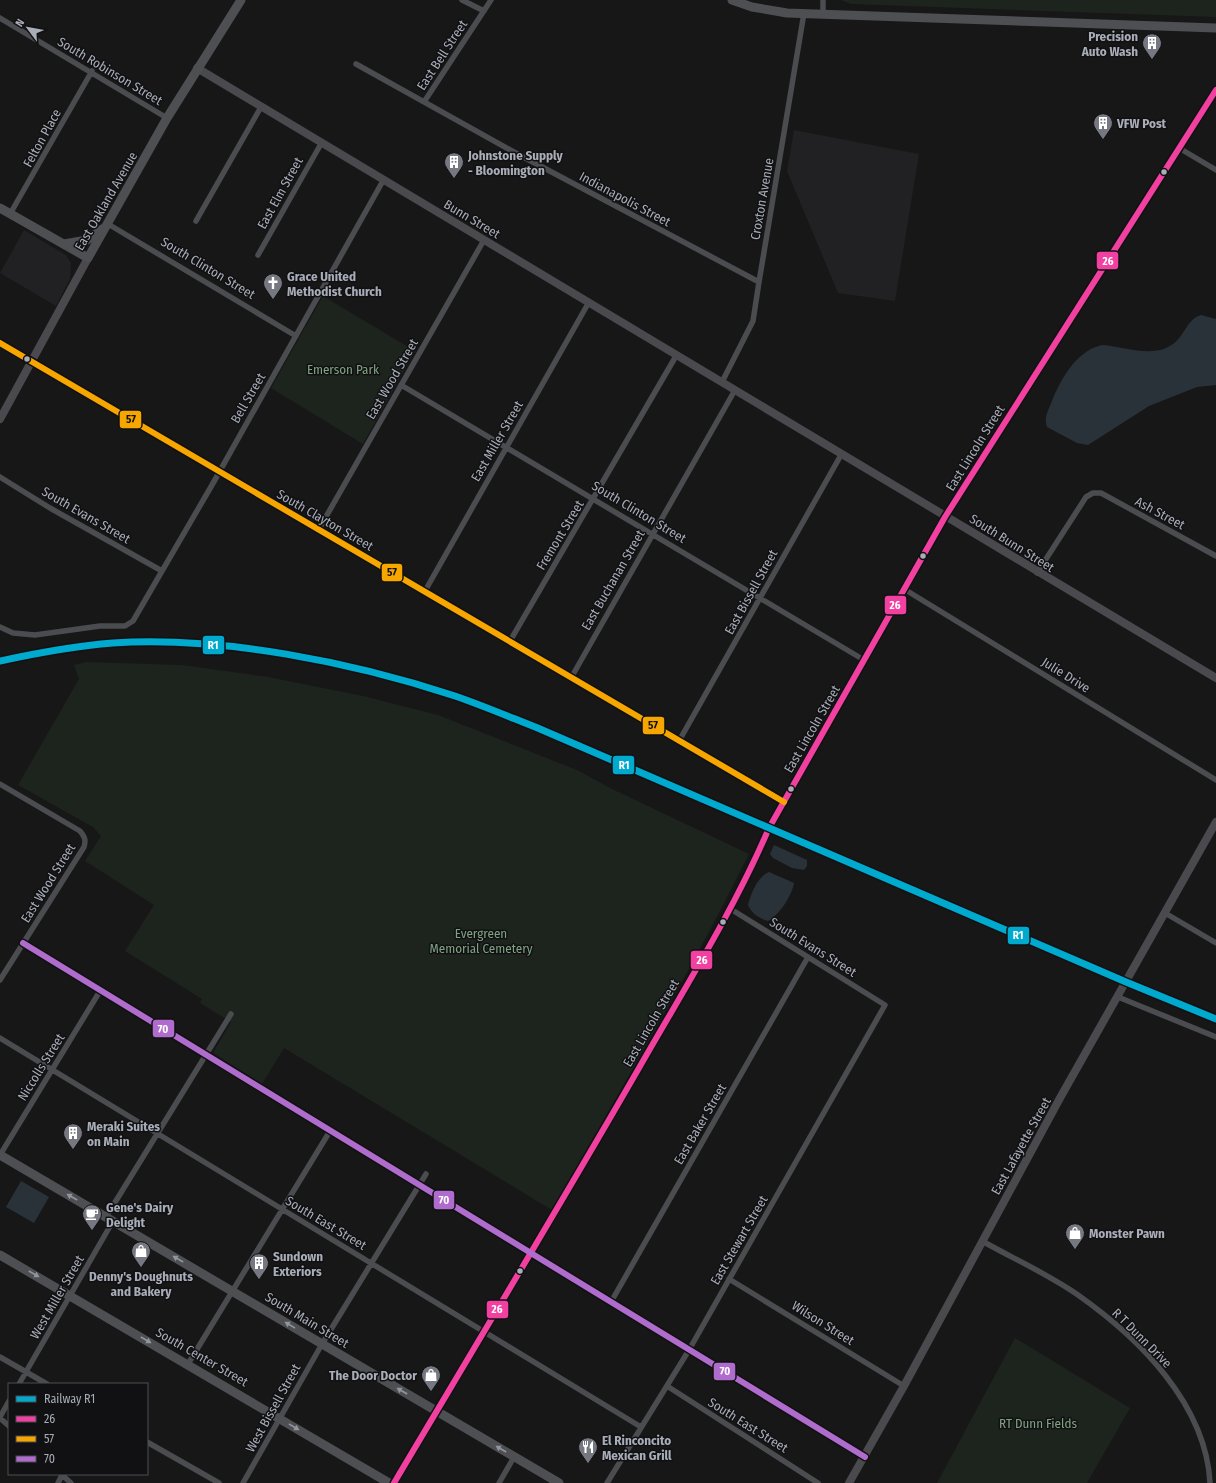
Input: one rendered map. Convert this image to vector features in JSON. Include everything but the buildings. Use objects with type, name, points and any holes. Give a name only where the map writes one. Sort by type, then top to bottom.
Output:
[{"type":"main road","name":"East Oakland Avenue","points":[[88,258],[167,118],[241,0]]},
{"type":"main road","points":[[732,0],[752,7],[787,13],[804,14],[823,13],[1216,28]]},
{"type":"main road","points":[[0,208],[88,258]]},
{"type":"main road","points":[[64,244],[87,240],[107,225]]},
{"type":"main road","name":"South Main Street","points":[[0,1155],[559,1483]]},
{"type":"main road","name":"South Center Street","points":[[0,1255],[389,1483]]},
{"type":"street","points":[[462,0],[484,11]]},
{"type":"street","name":"East Bell Street","points":[[424,102],[492,0]]},
{"type":"street","points":[[823,0],[823,13]]},
{"type":"street","name":"Croxton Avenue","points":[[722,382],[753,321],[758,282],[804,14]]},
{"type":"street","name":"South Robinson Street","points":[[0,18],[167,118]]},
{"type":"street","name":"Indianapolis Street","points":[[356,64],[512,151],[758,282]]},
{"type":"street","name":"Bunn Street","points":[[198,68],[735,390]]},
{"type":"street","name":"Felton Place","points":[[10,214],[92,72]]},
{"type":"street","name":"East Lincoln Street","points":[[394,1483],[531,1254],[729,908],[784,802],[945,517],[1216,90]]},
{"type":"street","points":[[196,220],[261,106]]},
{"type":"street","name":"East Elm Street","points":[[258,255],[322,142]]},
{"type":"street","points":[[1179,148],[1216,170]]},
{"type":"street","name":"Bell Street","points":[[0,626],[13,634],[35,635],[100,626],[129,625],[133,621],[384,180]]},
{"type":"street","name":"South Clinton Street","points":[[107,225],[296,336]]},
{"type":"street","name":"East Wood Street","points":[[319,529],[484,240]]},
{"type":"street","name":"East Oakland Avenue","points":[[0,419],[88,258]]},
{"type":"street","name":"East Miller Street","points":[[425,591],[589,302]]},
{"type":"street","name":"South Clayton Street","points":[[0,342],[220,470],[570,678],[784,802]]},
{"type":"street","name":"Fremont Street","points":[[510,641],[586,509],[593,501],[676,356]]},
{"type":"street","name":"South Clinton Street","points":[[401,385],[593,501],[864,660]]},
{"type":"street","name":"South Bunn Street","points":[[735,390],[1037,573],[1216,678]]},
{"type":"street","name":"East Buchanan Street","points":[[570,678],[735,390]]},
{"type":"street","name":"East Bissell Street","points":[[679,741],[841,455]]},
{"type":"street","name":"South Evans Street","points":[[0,477],[50,508],[162,571]]},
{"type":"street","name":"Ash Street","points":[[1037,573],[1086,497],[1093,493],[1101,493],[1216,556]]},
{"type":"street","name":"Julie Drive","points":[[904,589],[1216,780]]},
{"type":"street","name":"East Wood Street","points":[[0,784],[80,831],[85,838],[84,847],[0,980]]},
{"type":"street","name":"East Lafayette Street","points":[[849,1483],[865,1457],[982,1241],[1216,822]]},
{"type":"street","name":"South Evans Street","points":[[729,908],[885,1005]]},
{"type":"street","points":[[1165,913],[1216,943]]},
{"type":"street","points":[[23,944],[865,1457]]},
{"type":"street","name":"East Baker Street","points":[[611,1302],[808,957]]},
{"type":"street","name":"Niccolls Street","points":[[0,1155],[100,991]]},
{"type":"street","points":[[1118,996],[1216,1037]]},
{"type":"street","name":"East Stewart Street","points":[[607,1483],[689,1350],[885,1005]]},
{"type":"street","points":[[109,1219],[157,1133],[231,1014]]},
{"type":"street","name":"South East Street","points":[[0,1038],[642,1427]]},
{"type":"street","points":[[188,1364],[330,1131]]},
{"type":"street","points":[[322,1344],[426,1174]]},
{"type":"street","name":"West Miller Street","points":[[20,1383],[70,1296],[109,1219]]},
{"type":"street","name":"R T Dunn Drive","points":[[982,1241],[1077,1295],[1113,1323],[1143,1352],[1173,1386],[1191,1413],[1203,1444],[1210,1483]]},
{"type":"street","name":"Wilson Street","points":[[729,1279],[904,1386]]},
{"type":"street","name":"West Bissell Street","points":[[243,1483],[322,1344]]},
{"type":"street","points":[[0,1357],[45,1383]]},
{"type":"street","name":"South East Street","points":[[667,1386],[818,1483]]},
{"type":"street","points":[[8,1403],[0,1417],[8,1425]]},
{"type":"street","points":[[148,1443],[219,1483]]},
{"type":"street","points":[[499,1483],[514,1457]]},
{"type":"street","points":[[58,1483],[62,1475],[71,1483]]},
{"type":"shaded area","points":[[794,130],[919,154],[895,301],[838,293],[787,171]]},
{"type":"shaded area","points":[[24,230],[66,255],[71,263],[70,279],[56,306],[0,273]]},
{"type":"shaded area","points":[[1201,315],[1216,319],[1216,385],[1197,387],[1149,406],[1088,445],[1077,443],[1047,427],[1047,413],[1063,378],[1076,361],[1092,348],[1102,345],[1144,351],[1163,349],[1172,345],[1180,337],[1191,321],[1197,316]]},
{"type":"shaded area","points":[[774,845],[807,860],[807,866],[804,870],[792,868],[773,858],[770,854]]},
{"type":"shaded area","points":[[769,872],[794,883],[791,894],[784,905],[768,921],[756,915],[748,905],[758,882],[765,874]]},
{"type":"shaded area","points":[[21,1181],[49,1197],[34,1223],[6,1207]]},
{"type":"green space","points":[[841,0],[1216,0],[1216,17],[851,4]]},
{"type":"green space","name":"Emerson Park","points":[[323,296],[415,351],[363,444],[271,388]]},
{"type":"green space","name":"Evergreen Memorial Cemetery","points":[[86,662],[182,665],[268,677],[363,696],[438,715],[577,770],[610,788],[749,854],[678,989],[552,1210],[284,1048],[262,1084],[213,1053],[231,1022],[200,1003],[202,999],[125,951],[154,905],[85,861],[101,836],[93,827],[18,785],[79,679],[74,665]]},
{"type":"green space","name":"RT Dunn Fields","points":[[1015,1338],[1130,1408],[1087,1483],[937,1483]]},
{"type":"rail line","name":"R1","points":[[0,661],[56,650],[113,643],[155,642],[198,644],[242,648],[330,662],[415,684],[455,696],[540,729],[1126,982],[1216,1019]]},
{"type":"transit line","name":"26","points":[[394,1483],[707,950],[740,890],[769,828],[945,517],[1216,90]]},
{"type":"transit line","name":"57","points":[[0,343],[784,802]]},
{"type":"transit line","name":"70","points":[[23,943],[865,1457]]},
{"type":"place","name":"Precision Auto Wash","points":[[1152,60]]},
{"type":"place","name":"VFW Post","points":[[1103,140]]},
{"type":"place","name":"Johnstone Supply - Bloomington","points":[[454,179]]},
{"type":"place","name":"Grace United Methodist Church","points":[[273,300]]},
{"type":"place","name":"Meraki Suites on Main","points":[[73,1150]]},
{"type":"place","name":"Gene's Dairy Delight","points":[[92,1231]]},
{"type":"place","name":"Monster Pawn","points":[[1075,1250]]},
{"type":"place","name":"Denny's Doughnuts and Bakery","points":[[141,1268]]},
{"type":"place","name":"Sundown Exteriors","points":[[259,1280]]},
{"type":"place","name":"The Door Doctor","points":[[431,1392]]},
{"type":"place","name":"El Rinconcito Mexican Grill","points":[[588,1464]]}]
